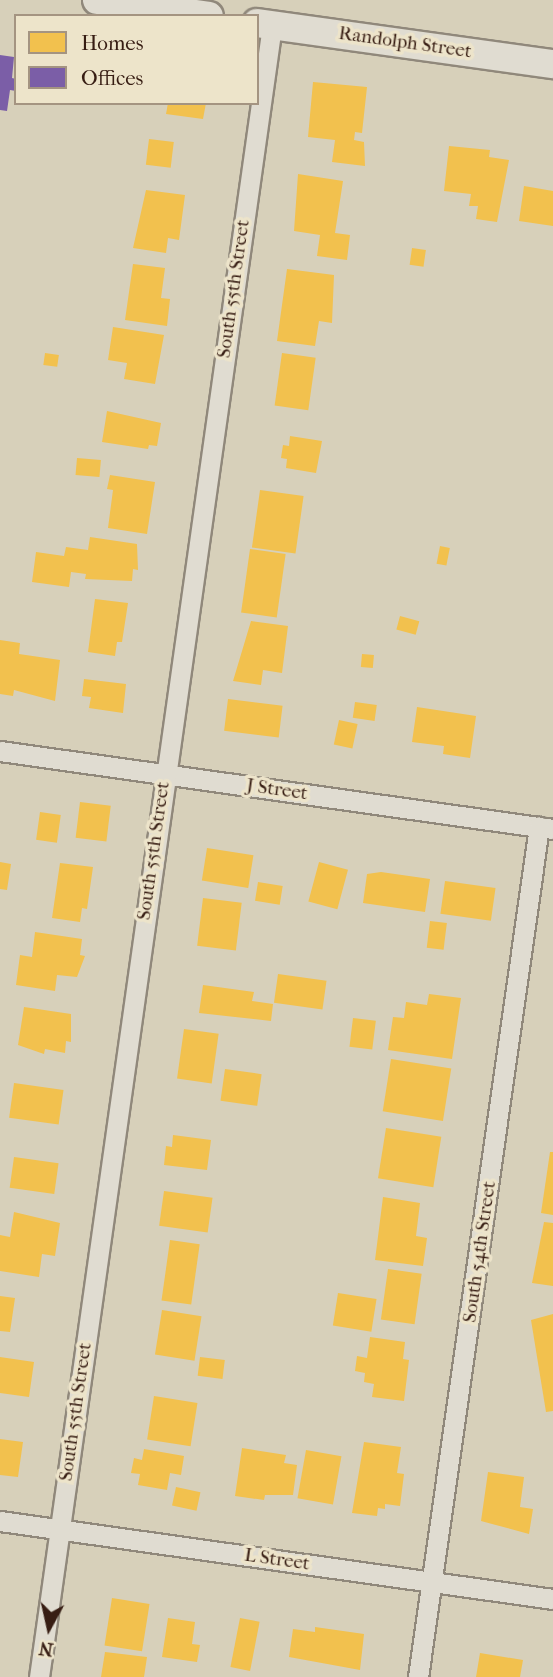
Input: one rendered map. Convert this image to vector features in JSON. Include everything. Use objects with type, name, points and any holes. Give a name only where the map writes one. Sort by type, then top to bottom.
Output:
[{"type":"main road","points":[[97,0],[195,14]]},
{"type":"main road","name":"Randolph Street","points":[[264,24],[553,64]]},
{"type":"street","name":"South 55th Street","points":[[259,62],[264,24]]},
{"type":"street","name":"South 55th Street","points":[[39,1677],[165,774],[253,105]]},
{"type":"street","name":"J Street","points":[[0,751],[546,828]]},
{"type":"street","name":"South 54th Street","points":[[418,1677],[546,828]]},
{"type":"street","name":"L Street","points":[[0,1521],[553,1599]]},
{"type":"building: Homes","points":[[313,82],[367,87],[362,133],[355,132],[354,140],[364,142],[365,166],[332,162],[335,140],[308,137]]},
{"type":"building: Homes","points":[[168,105],[206,105],[203,119],[166,114]]},
{"type":"building: Homes","points":[[149,139],[174,142],[171,168],[146,165]]},
{"type":"building: Homes","points":[[449,146],[490,150],[489,157],[509,160],[497,222],[476,219],[478,206],[469,206],[471,194],[444,191]]},
{"type":"building: Homes","points":[[298,174],[343,181],[335,233],[350,235],[347,260],[317,256],[320,235],[294,231]]},
{"type":"building: Homes","points":[[524,186],[553,191],[553,226],[519,221]]},
{"type":"building: Homes","points":[[146,190],[185,195],[179,240],[168,238],[166,253],[133,248]]},
{"type":"building: Homes","points":[[412,248],[426,250],[423,267],[410,265]]},
{"type":"building: Homes","points":[[133,264],[165,268],[161,298],[170,299],[167,326],[125,320]]},
{"type":"building: Homes","points":[[287,269],[334,275],[332,323],[319,321],[315,346],[277,341]]},
{"type":"building: Homes","points":[[113,327],[164,335],[155,384],[124,379],[127,363],[108,360]]},
{"type":"building: Homes","points":[[45,353],[59,355],[57,367],[43,365]]},
{"type":"building: Homes","points":[[282,353],[316,358],[308,410],[275,405]]},
{"type":"building: Homes","points":[[107,411],[161,423],[157,446],[149,445],[148,449],[102,442]]},
{"type":"building: Homes","points":[[290,436],[322,441],[316,473],[286,468],[287,459],[281,458],[283,445],[289,446]]},
{"type":"building: Homes","points":[[77,458],[101,460],[99,477],[76,475]]},
{"type":"building: Homes","points":[[110,475],[155,482],[147,534],[108,528],[113,490],[107,489]]},
{"type":"building: Homes","points":[[260,490],[304,496],[295,554],[252,547]]},
{"type":"building: Homes","points":[[90,537],[137,544],[138,570],[133,569],[132,581],[85,579],[86,574],[71,572],[69,587],[32,582],[36,552],[64,556],[66,547],[88,550]]},
{"type":"building: Homes","points":[[440,546],[450,548],[446,566],[437,564]]},
{"type":"building: Homes","points":[[250,549],[286,554],[277,617],[241,612]]},
{"type":"building: Homes","points":[[95,599],[128,603],[122,642],[117,642],[115,656],[88,652]]},
{"type":"building: Homes","points":[[400,616],[419,621],[416,635],[396,630]]},
{"type":"building: Homes","points":[[251,621],[288,626],[282,673],[263,670],[261,685],[233,681]]},
{"type":"building: Homes","points":[[0,640],[20,643],[19,654],[60,660],[55,701],[14,690],[13,696],[0,694]]},
{"type":"building: Homes","points":[[362,654],[374,655],[373,668],[361,667]]},
{"type":"building: Homes","points":[[84,679],[126,684],[123,713],[89,708],[91,697],[82,696]]},
{"type":"building: Homes","points":[[228,699],[283,706],[279,737],[224,731]]},
{"type":"building: Homes","points":[[355,702],[377,705],[375,721],[353,718]]},
{"type":"building: Homes","points":[[417,707],[476,716],[470,758],[443,754],[444,746],[412,742]]},
{"type":"building: Homes","points":[[339,720],[358,724],[352,748],[334,744]]},
{"type":"building: Homes","points":[[80,802],[111,806],[106,842],[76,838]]},
{"type":"building: Homes","points":[[40,812],[61,815],[57,843],[36,840]]},
{"type":"building: Homes","points":[[207,848],[253,855],[248,888],[202,881]]},
{"type":"building: Homes","points":[[0,862],[11,864],[7,890],[0,889]]},
{"type":"building: Homes","points":[[319,862],[348,870],[337,909],[308,902]]},
{"type":"building: Homes","points":[[60,863],[93,867],[87,909],[82,908],[80,922],[52,918]]},
{"type":"building: Homes","points":[[381,872],[430,879],[425,912],[363,903],[367,874]]},
{"type":"building: Homes","points":[[445,881],[496,888],[491,921],[440,914]]},
{"type":"building: Homes","points":[[258,882],[283,886],[280,905],[255,901]]},
{"type":"building: Homes","points":[[203,898],[242,903],[236,950],[197,946]]},
{"type":"building: Homes","points":[[430,921],[447,923],[444,950],[427,948]]},
{"type":"building: Homes","points":[[35,932],[82,939],[80,955],[85,956],[77,977],[57,975],[55,991],[16,985],[20,955],[32,957]]},
{"type":"building: Homes","points":[[278,974],[327,981],[322,1010],[274,1003]]},
{"type":"building: Homes","points":[[203,985],[254,992],[252,1001],[273,1004],[271,1021],[199,1013]]},
{"type":"building: Homes","points":[[429,994],[461,998],[452,1059],[388,1050],[393,1017],[404,1018],[406,1002],[427,1005]]},
{"type":"building: Homes","points":[[24,1007],[71,1014],[71,1042],[66,1041],[65,1053],[45,1049],[44,1054],[18,1045]]},
{"type":"building: Homes","points":[[353,1018],[376,1021],[372,1050],[349,1047]]},
{"type":"building: Homes","points":[[184,1029],[219,1034],[212,1083],[177,1079]]},
{"type":"building: Homes","points":[[391,1059],[451,1069],[443,1121],[383,1111]]},
{"type":"building: Homes","points":[[225,1069],[262,1074],[257,1106],[221,1101]]},
{"type":"building: Homes","points":[[14,1083],[64,1090],[59,1125],[9,1118]]},
{"type":"building: Homes","points":[[386,1128],[441,1137],[433,1187],[378,1178]]},
{"type":"building: Homes","points":[[173,1135],[211,1140],[207,1170],[164,1165],[166,1146],[172,1147]]},
{"type":"building: Homes","points":[[550,1152],[553,1152],[553,1215],[541,1213]]},
{"type":"building: Homes","points":[[14,1157],[59,1163],[54,1194],[10,1188]]},
{"type":"building: Homes","points":[[164,1191],[213,1198],[208,1232],[159,1226]]},
{"type":"building: Homes","points":[[383,1197],[420,1203],[416,1236],[427,1238],[423,1266],[375,1260]]},
{"type":"building: Homes","points":[[14,1212],[60,1223],[55,1256],[42,1254],[39,1277],[0,1271],[0,1235],[10,1237]]},
{"type":"building: Homes","points":[[544,1222],[553,1223],[553,1286],[532,1283]]},
{"type":"building: Homes","points":[[170,1240],[200,1244],[191,1305],[162,1300]]},
{"type":"building: Homes","points":[[388,1269],[422,1274],[415,1324],[381,1320]]},
{"type":"building: Homes","points":[[338,1293],[377,1299],[371,1332],[333,1326]]},
{"type":"building: Homes","points":[[0,1296],[15,1298],[10,1332],[0,1331]]},
{"type":"building: Homes","points":[[162,1310],[202,1316],[194,1361],[155,1354]]},
{"type":"building: Homes","points":[[553,1314],[553,1411],[546,1412],[531,1320]]},
{"type":"building: Homes","points":[[370,1337],[405,1342],[403,1359],[409,1360],[404,1401],[372,1397],[374,1384],[364,1382],[365,1373],[355,1371],[357,1356],[367,1358]]},
{"type":"building: Homes","points":[[0,1357],[34,1362],[29,1397],[0,1393]]},
{"type":"building: Homes","points":[[200,1357],[225,1360],[222,1379],[198,1376]]},
{"type":"building: Homes","points":[[154,1396],[197,1403],[191,1446],[147,1439]]},
{"type":"building: Homes","points":[[0,1439],[23,1442],[18,1477],[0,1475]]},
{"type":"building: Homes","points":[[364,1442],[401,1447],[397,1473],[404,1474],[400,1506],[385,1504],[385,1509],[378,1508],[377,1516],[352,1513]]},
{"type":"building: Homes","points":[[242,1448],[286,1455],[284,1463],[297,1465],[293,1495],[265,1495],[264,1500],[235,1496]]},
{"type":"building: Homes","points":[[144,1449],[184,1456],[181,1475],[170,1473],[167,1490],[138,1485],[140,1474],[131,1473],[134,1458],[142,1460]]},
{"type":"building: Homes","points":[[306,1450],[341,1456],[333,1505],[297,1498]]},
{"type":"building: Homes","points":[[488,1472],[524,1477],[520,1507],[533,1509],[529,1534],[481,1521]]},
{"type":"building: Homes","points":[[176,1487],[200,1492],[197,1511],[172,1506]]},
{"type":"building: Homes","points":[[112,1598],[150,1604],[142,1651],[104,1645]]},
{"type":"building: Homes","points":[[168,1618],[195,1622],[192,1644],[200,1645],[197,1662],[162,1657]]},
{"type":"building: Homes","points":[[240,1618],[260,1622],[250,1671],[230,1667]]},
{"type":"building: Homes","points":[[315,1627],[364,1634],[360,1670],[289,1657],[293,1629],[315,1632]]},
{"type":"building: Homes","points":[[105,1652],[147,1657],[144,1677],[101,1677]]},
{"type":"building: Homes","points":[[480,1653],[523,1660],[520,1677],[476,1677]]},
{"type":"building: Offices","points":[[0,55],[14,57],[14,91],[10,90],[7,111],[0,110]]}]
